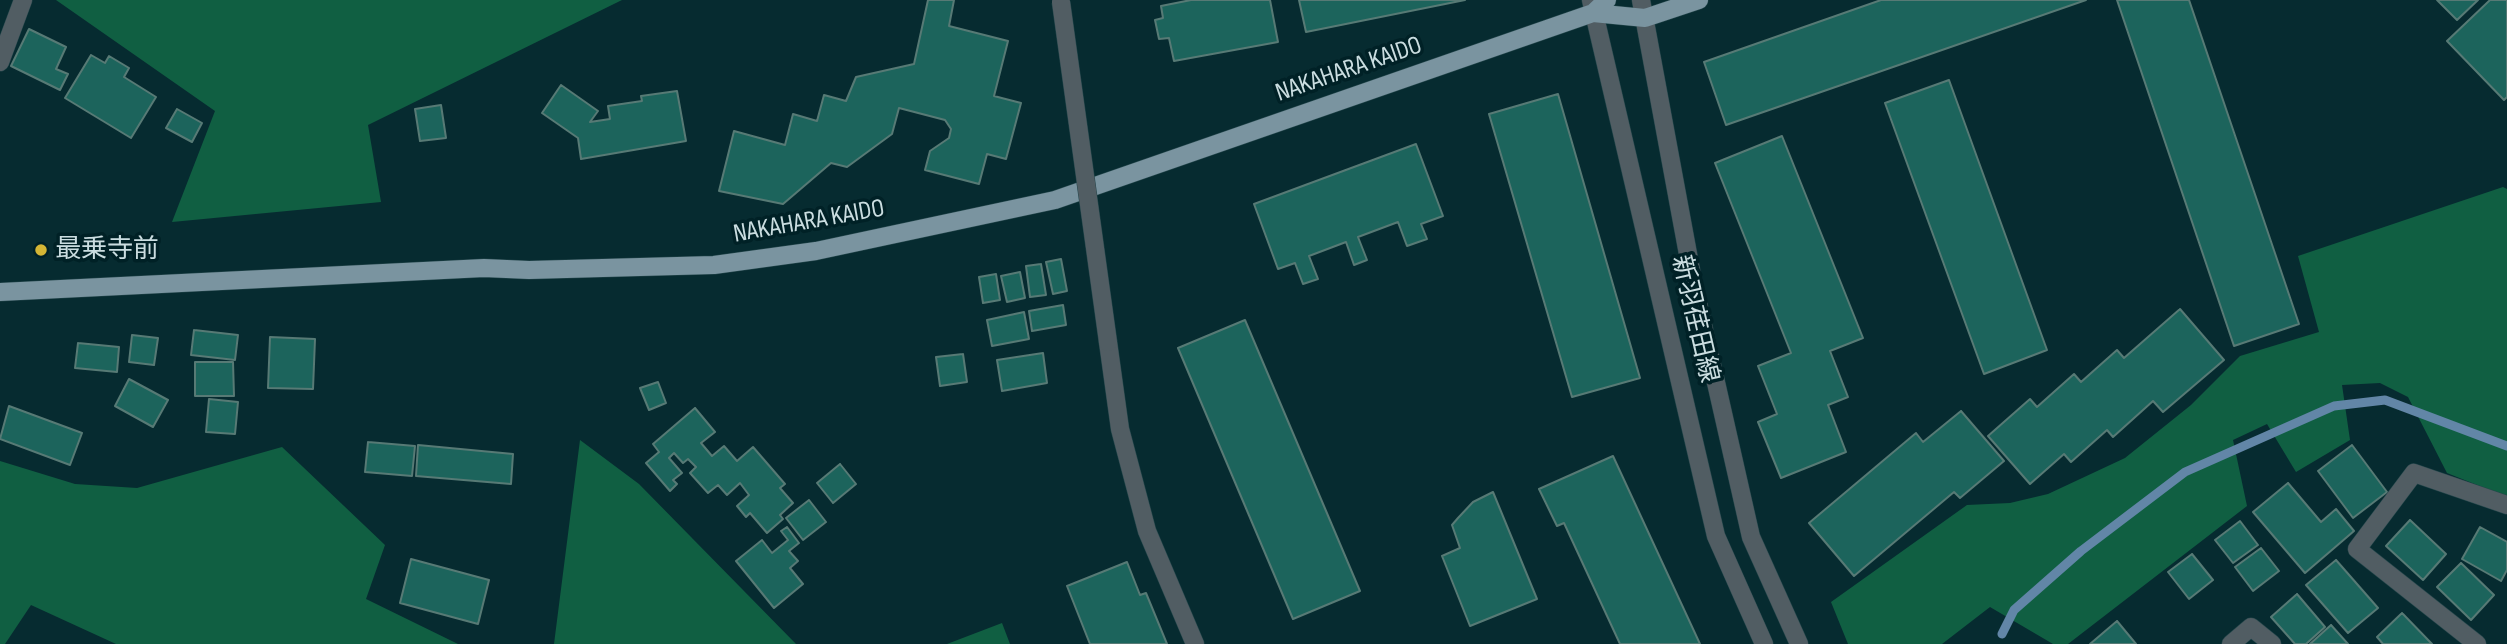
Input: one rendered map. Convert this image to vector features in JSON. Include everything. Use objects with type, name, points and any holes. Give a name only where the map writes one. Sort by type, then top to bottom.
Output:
[{"type":"main road","name":"NAKAHARA KAIDO","points":[[0,292],[484,268],[529,270],[714,265],[816,251],[1055,200],[1607,0]]},
{"type":"main road","name":"NAKAHARA KAIDO","points":[[1592,7],[1645,19],[1699,0]]},
{"type":"street","points":[[0,62],[23,0]]},
{"type":"street","name":"新羽荏田線","points":[[1641,0],[1693,281],[1751,537],[1799,644]]},
{"type":"street","points":[[1061,1],[1120,429],[1147,531],[1195,644]]},
{"type":"street","name":"新羽荏田線","points":[[1592,7],[1716,536],[1764,644]]},
{"type":"street","points":[[2477,644],[2357,549],[2414,474],[2507,505]]},
{"type":"street","points":[[2231,644],[2251,627],[2272,644]]},
{"type":"green space","points":[[56,0],[622,0],[368,125],[381,202],[172,222],[215,111]]},
{"type":"green space","points":[[2503,187],[2507,189],[2507,497],[2447,473],[2408,397],[2380,383],[2342,385],[2350,440],[2296,472],[2267,424],[2233,440],[2247,506],[2068,644],[2053,644],[1990,607],[1942,644],[1848,644],[1831,602],[1967,505],[2010,503],[2048,494],[2125,458],[2191,405],[2240,356],[2319,332],[2298,256]]},
{"type":"green space","points":[[580,440],[639,484],[796,644],[554,644]]},
{"type":"green space","points":[[282,447],[385,545],[366,599],[458,644],[116,644],[31,605],[5,644],[0,644],[0,461],[75,484],[137,488]]},
{"type":"green space","points":[[1002,623],[1010,644],[947,644]]},
{"type":"building","points":[[928,0],[954,0],[949,26],[1008,41],[994,96],[1021,103],[1006,159],[987,154],[979,184],[925,170],[930,151],[949,138],[951,129],[945,120],[899,108],[892,134],[847,167],[831,163],[783,204],[719,191],[734,131],[785,145],[793,114],[817,121],[824,95],[846,101],[856,77],[914,64]]},
{"type":"building","points":[[1191,0],[1270,0],[1278,42],[1174,61],[1169,38],[1159,39],[1155,20],[1163,18],[1161,6]]},
{"type":"building","points":[[1299,0],[1465,0],[1306,32]]},
{"type":"building","points":[[1881,0],[2086,0],[1726,125],[1704,62]]},
{"type":"building","points":[[2117,0],[2189,0],[2299,324],[2234,346]]},
{"type":"building","points":[[2437,0],[2478,0],[2457,20]]},
{"type":"building","points":[[2490,0],[2507,0],[2507,97],[2504,100],[2447,41]]},
{"type":"building","points":[[29,29],[66,47],[56,69],[68,74],[60,90],[11,66]]},
{"type":"building","points":[[91,55],[105,63],[109,56],[129,68],[124,77],[156,97],[131,138],[65,98]]},
{"type":"building","points":[[1949,80],[2047,350],[1984,374],[1885,103]]},
{"type":"building","points":[[561,85],[598,111],[590,122],[610,119],[608,106],[642,101],[641,96],[677,91],[686,141],[581,159],[578,138],[542,113]]},
{"type":"building","points":[[1558,94],[1640,378],[1572,397],[1489,114]]},
{"type":"building","points":[[441,105],[446,138],[420,141],[415,109]]},
{"type":"building","points":[[177,109],[202,123],[192,142],[166,128]]},
{"type":"building","points":[[1782,136],[1863,338],[1830,351],[1848,397],[1828,405],[1846,452],[1781,478],[1758,422],[1777,414],[1758,366],[1791,353],[1715,163]]},
{"type":"building","points":[[1416,144],[1443,216],[1421,224],[1427,239],[1407,246],[1398,222],[1358,237],[1367,260],[1354,265],[1346,242],[1309,256],[1318,279],[1303,284],[1295,263],[1278,269],[1254,204]]},
{"type":"building","points":[[1061,259],[1067,291],[1053,294],[1046,262]]},
{"type":"building","points":[[1041,264],[1046,295],[1030,297],[1026,266]]},
{"type":"building","points":[[1020,272],[1025,298],[1007,302],[1001,276]]},
{"type":"building","points":[[996,274],[1000,300],[983,303],[979,277]]},
{"type":"building","points":[[1063,305],[1066,325],[1032,331],[1029,311]]},
{"type":"building","points":[[2180,309],[2224,360],[2163,412],[2153,401],[2113,437],[2107,430],[2071,462],[2064,454],[2030,484],[1988,436],[2030,399],[2037,407],[2074,374],[2081,382],[2117,350],[2124,358]]},
{"type":"building","points":[[1024,312],[1029,339],[992,346],[987,320]]},
{"type":"building","points":[[1245,320],[1360,591],[1293,619],[1178,348]]},
{"type":"building","points":[[194,330],[238,335],[235,360],[191,355]]},
{"type":"building","points":[[132,335],[158,338],[154,365],[129,362]]},
{"type":"building","points":[[270,337],[315,339],[313,389],[268,388]]},
{"type":"building","points":[[78,343],[119,347],[117,372],[75,368]]},
{"type":"building","points":[[1043,353],[1047,383],[1002,391],[997,360]]},
{"type":"building","points":[[963,354],[967,382],[940,386],[936,357]]},
{"type":"building","points":[[195,362],[233,362],[234,396],[195,396]]},
{"type":"building","points":[[129,379],[168,400],[153,427],[115,406]]},
{"type":"building","points":[[658,382],[666,403],[649,410],[640,388]]},
{"type":"building","points":[[209,399],[238,402],[235,434],[206,432]]},
{"type":"building","points":[[9,406],[82,433],[70,465],[0,439]]},
{"type":"building","points":[[695,408],[715,432],[701,443],[712,456],[724,446],[737,461],[753,447],[785,484],[780,488],[793,503],[780,515],[783,519],[767,533],[750,513],[746,517],[737,506],[749,495],[740,483],[727,495],[718,485],[708,493],[690,473],[696,467],[688,459],[683,463],[674,453],[669,458],[682,473],[673,480],[677,484],[670,491],[646,463],[659,452],[653,444]]},
{"type":"building","points":[[1961,411],[2004,461],[1960,498],[1954,492],[1854,576],[1809,523],[1916,433],[1923,442]]},
{"type":"building","points":[[368,442],[415,446],[412,476],[365,472]]},
{"type":"building","points":[[418,445],[513,454],[511,484],[416,476]]},
{"type":"building","points":[[2352,445],[2387,492],[2353,518],[2318,471]]},
{"type":"building","points":[[1613,456],[1700,644],[1620,644],[1564,523],[1557,526],[1539,489]]},
{"type":"building","points":[[840,464],[856,484],[833,503],[817,483]]},
{"type":"building","points":[[2288,483],[2321,522],[2336,509],[2354,531],[2305,573],[2253,512]]},
{"type":"building","points":[[1493,492],[1537,599],[1470,626],[1442,556],[1460,548],[1452,525],[1473,502]]},
{"type":"building","points":[[809,500],[826,522],[803,540],[786,518]]},
{"type":"building","points":[[2410,520],[2446,554],[2423,580],[2386,546]]},
{"type":"building","points":[[2240,521],[2258,545],[2233,563],[2215,540]]},
{"type":"building","points":[[787,527],[799,543],[789,551],[798,561],[790,568],[803,584],[774,608],[736,561],[762,540],[772,553],[788,540],[781,531]]},
{"type":"building","points":[[2480,527],[2507,542],[2507,570],[2501,581],[2462,559]]},
{"type":"building","points":[[2261,548],[2279,571],[2253,591],[2235,567]]},
{"type":"building","points":[[2192,554],[2213,580],[2189,599],[2168,572]]},
{"type":"building","points":[[411,559],[489,580],[478,624],[400,603]]},
{"type":"building","points":[[2336,560],[2378,608],[2348,633],[2306,585]]},
{"type":"building","points":[[1127,562],[1140,595],[1146,593],[1167,644],[1090,644],[1067,586]]},
{"type":"building","points":[[2461,563],[2494,595],[2471,620],[2437,587]]},
{"type":"building","points":[[2297,594],[2325,627],[2306,644],[2295,644],[2271,617]]},
{"type":"building","points":[[2402,613],[2432,644],[2383,644],[2377,637]]},
{"type":"building","points":[[2117,621],[2136,644],[2090,644]]},
{"type":"building","points":[[2331,625],[2348,644],[2310,644]]},
{"type":"waterway","points":[[2002,634],[2014,610],[2081,551],[2185,472],[2334,406],[2385,400],[2507,446]]},
{"type":"place","name":"最乗寺前","points":[[41,250]]}]
